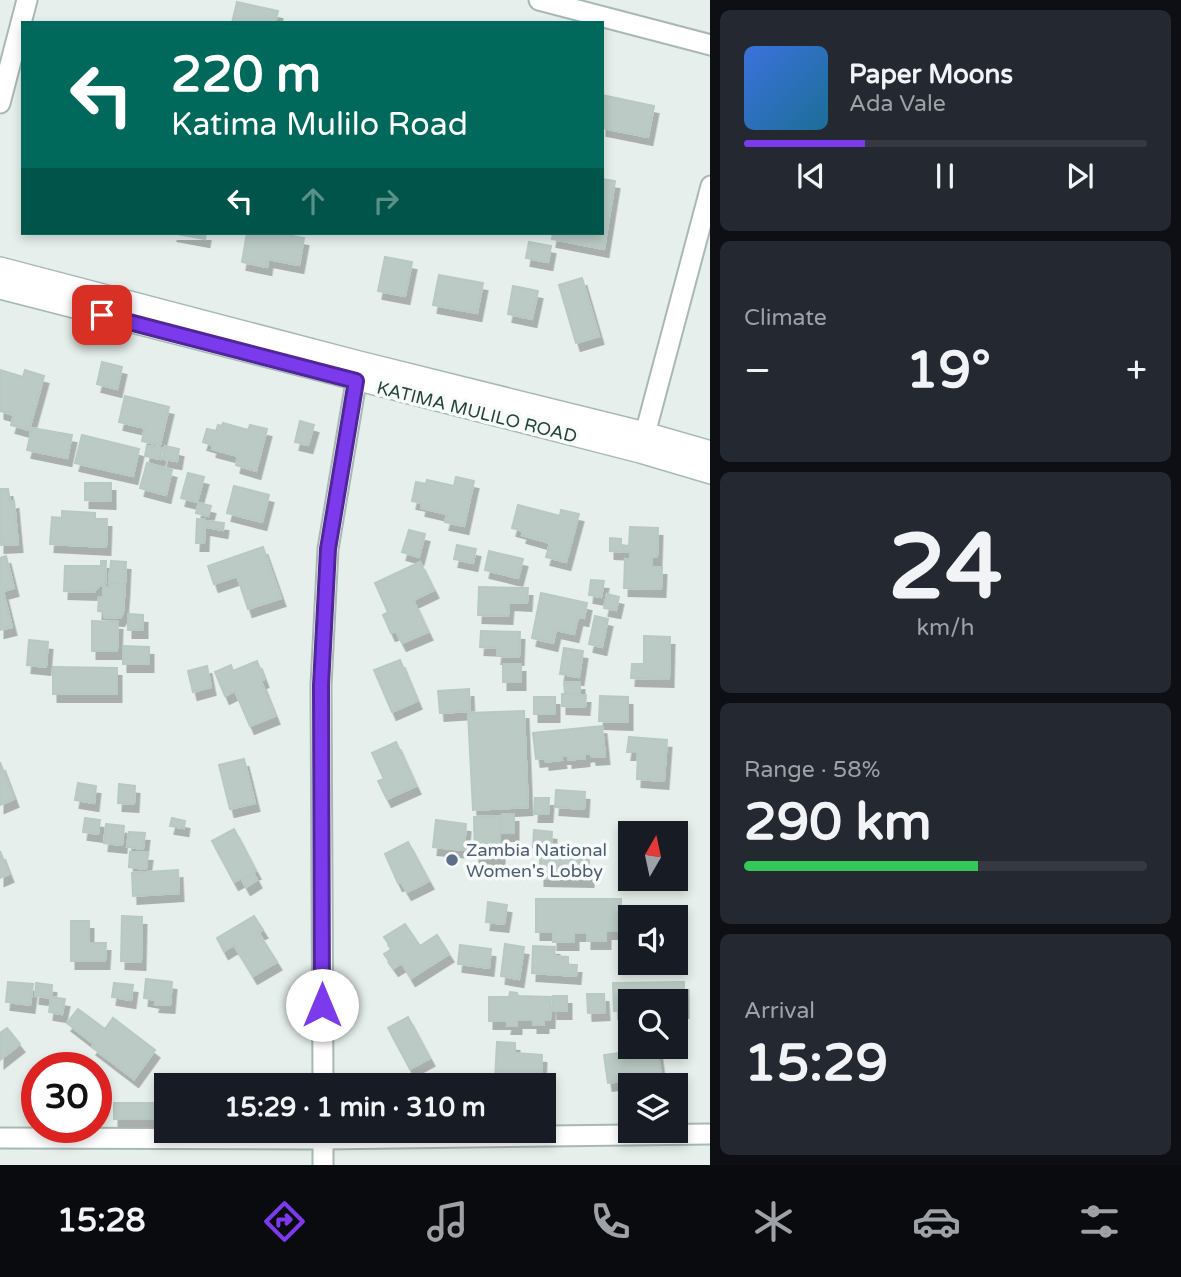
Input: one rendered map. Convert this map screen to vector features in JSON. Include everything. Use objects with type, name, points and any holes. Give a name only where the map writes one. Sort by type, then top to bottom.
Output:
[{"type":"main road","name":"KATIMA MULILO ROAD","points":[[0,268],[357,371]]},
{"type":"main road","name":"KATIMA MULILO ROAD","points":[[0,288],[357,371],[643,443],[710,452]]},
{"type":"main road","name":"KATIMA MULILO ROAD","points":[[643,443],[710,473]]},
{"type":"street","points":[[21,21],[27,0]]},
{"type":"street","points":[[539,0],[710,45]]},
{"type":"street","points":[[0,103],[21,23]]},
{"type":"street","points":[[643,443],[710,186]]},
{"type":"street","points":[[323,1073],[321,685],[328,549],[357,371]]},
{"type":"street","points":[[556,1134],[710,1134]]},
{"type":"street","points":[[0,1138],[154,1137]]},
{"type":"street","points":[[323,1143],[323,1165]]},
{"type":"building","points":[[237,2],[278,11],[276,21],[232,21]]},
{"type":"building","points":[[604,95],[654,106],[648,137],[604,128]]},
{"type":"building","points":[[604,179],[615,181],[604,249],[552,239],[553,235],[604,235]]},
{"type":"building","points":[[183,235],[206,235],[205,239]]},
{"type":"building","points":[[247,235],[288,235],[304,238],[299,265],[268,259],[267,267],[242,262]]},
{"type":"building","points":[[529,242],[551,246],[548,262],[526,258]]},
{"type":"building","points":[[385,257],[412,262],[405,296],[378,291]]},
{"type":"building","points":[[439,275],[483,283],[477,313],[433,305]]},
{"type":"building","points":[[582,278],[599,336],[576,343],[559,285]]},
{"type":"building","points":[[513,286],[538,291],[532,319],[508,314]]},
{"type":"building","points":[[102,362],[122,367],[117,389],[97,384]]},
{"type":"building","points":[[0,370],[23,377],[25,370],[44,376],[29,430],[11,425],[14,415],[0,411]]},
{"type":"building","points":[[125,396],[169,407],[160,445],[142,441],[145,428],[119,422]]},
{"type":"building","points":[[300,421],[314,425],[308,445],[295,442]]},
{"type":"building","points":[[223,423],[248,430],[250,425],[267,429],[256,471],[236,465],[238,456],[212,449],[213,445],[203,442],[207,429],[216,431],[218,425],[222,426]]},
{"type":"building","points":[[32,428],[72,435],[67,458],[27,450]]},
{"type":"building","points":[[82,435],[139,449],[133,476],[75,463]]},
{"type":"building","points":[[147,446],[162,448],[160,459],[145,456]]},
{"type":"building","points":[[165,446],[179,449],[177,461],[163,459]]},
{"type":"building","points":[[147,463],[172,470],[166,495],[140,488]]},
{"type":"building","points":[[188,473],[204,477],[197,502],[181,498]]},
{"type":"building","points":[[456,477],[474,481],[464,526],[445,522],[447,514],[421,508],[422,503],[412,501],[416,482],[426,484],[427,480],[454,486]]},
{"type":"building","points":[[85,483],[111,483],[111,501],[85,500]]},
{"type":"building","points":[[234,486],[269,495],[262,522],[227,513]]},
{"type":"building","points":[[0,489],[8,489],[10,502],[14,501],[18,544],[0,545]]},
{"type":"building","points":[[199,503],[211,506],[208,516],[196,513]]},
{"type":"building","points":[[518,505],[560,516],[561,510],[579,514],[566,562],[546,557],[550,543],[522,535],[523,531],[512,528]]},
{"type":"building","points":[[62,511],[95,513],[95,519],[107,519],[106,547],[50,544],[52,517],[62,518]]},
{"type":"building","points":[[197,519],[205,520],[204,543],[196,543]]},
{"type":"building","points":[[207,521],[224,523],[223,530],[206,527]]},
{"type":"building","points":[[630,527],[658,528],[657,557],[652,557],[652,567],[662,567],[661,589],[624,588],[625,559],[630,560],[630,552],[610,551],[610,538],[621,539],[621,545],[629,546]]},
{"type":"building","points":[[409,530],[425,534],[419,557],[402,552]]},
{"type":"building","points":[[457,545],[476,549],[473,563],[454,559]]},
{"type":"building","points":[[263,547],[281,598],[248,609],[237,576],[214,584],[208,566]]},
{"type":"building","points":[[489,551],[523,559],[518,578],[485,570]]},
{"type":"building","points":[[6,556],[14,588],[3,591],[12,627],[0,630],[0,558]]},
{"type":"building","points":[[101,561],[106,561],[105,586],[99,586],[94,592],[64,591],[65,566],[101,566]]},
{"type":"building","points":[[111,561],[126,562],[125,584],[109,583]]},
{"type":"building","points":[[420,562],[434,590],[413,600],[428,632],[402,643],[396,631],[391,633],[383,615],[388,612],[375,583]]},
{"type":"building","points":[[591,580],[604,581],[601,597],[589,595]]},
{"type":"building","points":[[110,583],[125,585],[123,613],[120,618],[104,617],[104,612],[98,611],[99,597],[103,597],[104,587],[109,588]]},
{"type":"building","points":[[479,587],[528,588],[527,603],[509,602],[508,616],[478,615]]},
{"type":"building","points":[[541,593],[587,603],[584,618],[578,617],[574,634],[556,630],[553,643],[532,638]]},
{"type":"building","points":[[607,594],[619,597],[616,610],[604,608]]},
{"type":"building","points":[[128,614],[143,615],[143,630],[128,630]]},
{"type":"building","points":[[595,616],[608,619],[602,647],[589,644]]},
{"type":"building","points":[[92,621],[118,622],[117,651],[92,651]]},
{"type":"building","points":[[481,631],[520,632],[519,657],[497,656],[498,648],[480,647]]},
{"type":"building","points":[[644,636],[670,637],[669,679],[631,678],[632,664],[644,664]]},
{"type":"building","points":[[29,640],[48,642],[46,667],[27,665]]},
{"type":"building","points":[[123,646],[149,647],[149,664],[123,664]]},
{"type":"building","points":[[564,648],[583,651],[579,677],[560,674]]},
{"type":"building","points":[[400,660],[417,701],[392,712],[374,670]]},
{"type":"building","points":[[257,661],[264,679],[261,681],[275,716],[250,726],[235,691],[225,696],[215,672],[231,665],[233,671]]},
{"type":"building","points":[[503,664],[521,664],[521,682],[503,682]]},
{"type":"building","points":[[207,666],[211,687],[193,692],[188,671]]},
{"type":"building","points":[[53,667],[117,668],[117,694],[53,694]]},
{"type":"building","points":[[580,682],[580,693],[565,693],[564,683]]},
{"type":"building","points":[[469,689],[470,711],[440,713],[438,691]]},
{"type":"building","points":[[562,694],[586,695],[585,707],[562,706]]},
{"type":"building","points":[[600,696],[628,697],[628,722],[599,721]]},
{"type":"building","points":[[534,697],[555,697],[555,714],[534,714]]},
{"type":"building","points":[[524,711],[528,807],[473,810],[468,713]]},
{"type":"building","points":[[602,726],[605,756],[592,757],[591,753],[585,754],[585,758],[568,760],[568,756],[561,756],[562,760],[545,762],[545,758],[536,759],[533,733]]},
{"type":"building","points":[[629,737],[667,740],[664,781],[637,779],[638,752],[627,752]]},
{"type":"building","points":[[396,742],[416,786],[387,799],[378,781],[384,779],[372,753]]},
{"type":"building","points":[[244,759],[255,803],[230,809],[219,765]]},
{"type":"building","points":[[0,762],[14,799],[0,805]]},
{"type":"building","points":[[78,783],[96,786],[94,803],[75,800]]},
{"type":"building","points":[[119,784],[135,786],[134,804],[118,803]]},
{"type":"building","points":[[556,790],[585,792],[584,809],[555,807]]},
{"type":"building","points":[[535,798],[549,798],[548,814],[534,814]]},
{"type":"building","points":[[502,814],[514,814],[514,833],[502,833]]},
{"type":"building","points":[[500,816],[500,858],[475,858],[474,817]]},
{"type":"building","points":[[85,818],[100,820],[98,834],[83,832]]},
{"type":"building","points":[[172,818],[185,821],[184,828],[170,826]]},
{"type":"building","points":[[436,820],[466,824],[464,850],[433,847]]},
{"type":"building","points":[[106,824],[124,826],[122,845],[104,843]]},
{"type":"building","points":[[234,829],[256,871],[234,882],[212,841]]},
{"type":"building","points":[[534,830],[552,832],[551,848],[533,847]]},
{"type":"building","points":[[129,832],[145,833],[143,849],[127,847]]},
{"type":"building","points":[[408,842],[429,881],[407,892],[401,882],[398,883],[385,854]]},
{"type":"building","points":[[0,851],[9,874],[0,878]]},
{"type":"building","points":[[540,851],[557,851],[557,857],[565,857],[565,851],[578,851],[578,858],[589,858],[589,879],[540,878]]},
{"type":"building","points":[[130,852],[148,853],[146,869],[129,867]]},
{"type":"building","points":[[178,870],[179,893],[133,896],[132,873]]},
{"type":"building","points":[[254,874],[257,880],[246,887],[242,880]]},
{"type":"building","points":[[536,899],[621,899],[621,905],[618,905],[618,931],[606,931],[606,941],[587,941],[587,933],[574,933],[574,942],[553,942],[553,932],[536,932]]},
{"type":"building","points":[[488,902],[507,905],[504,924],[486,922]]},
{"type":"building","points":[[122,916],[142,917],[141,962],[121,961]]},
{"type":"building","points":[[254,916],[263,930],[258,932],[277,962],[253,976],[234,945],[224,951],[217,938]]},
{"type":"building","points":[[71,921],[89,921],[89,943],[106,943],[105,961],[71,961]]},
{"type":"building","points":[[405,924],[420,946],[437,935],[449,954],[411,978],[402,963],[394,968],[384,954],[392,949],[384,937]]},
{"type":"building","points":[[505,944],[524,947],[519,979],[501,976]]},
{"type":"building","points":[[460,945],[491,949],[489,968],[458,964]]},
{"type":"building","points":[[533,946],[555,947],[554,956],[568,957],[568,965],[577,965],[576,976],[532,973]]},
{"type":"building","points":[[146,979],[172,982],[170,1005],[155,1004],[156,1000],[144,998]]},
{"type":"building","points":[[8,982],[33,984],[30,1005],[6,1002]]},
{"type":"building","points":[[684,982],[684,989],[618,989],[618,1011],[614,1011],[613,983]]},
{"type":"building","points":[[36,983],[52,985],[51,998],[35,996]]},
{"type":"building","points":[[114,983],[133,985],[131,1000],[112,997]]},
{"type":"building","points":[[510,992],[517,993],[518,996],[551,997],[550,1020],[544,1020],[544,1025],[533,1025],[533,1020],[517,1020],[517,1026],[507,1026],[508,1021],[489,1021],[489,997],[509,997]]},
{"type":"building","points":[[587,994],[604,994],[605,1012],[588,1013]]},
{"type":"building","points":[[553,996],[567,996],[567,1011],[553,1011]]},
{"type":"building","points":[[51,997],[65,999],[62,1014],[49,1012]]},
{"type":"building","points":[[78,1009],[105,1029],[113,1018],[155,1050],[134,1079],[112,1062],[112,1052],[99,1052],[92,1047],[94,1044],[67,1023]]},
{"type":"building","points":[[408,1017],[430,1058],[410,1069],[388,1028]]},
{"type":"building","points":[[7,1028],[20,1044],[0,1060],[0,1033]]},
{"type":"building","points":[[497,1042],[515,1043],[515,1053],[542,1055],[541,1073],[495,1073]]},
{"type":"building","points":[[618,1053],[618,1059],[659,1059],[661,1073],[618,1073],[618,1082],[608,1083],[604,1055]]},
{"type":"building","points":[[114,1103],[154,1103],[154,1119],[114,1119]]},
{"type":"place","name":"Zambia National Women's Lobby","points":[[452,860]]},
{"type":"route","points":[[102,315],[356,381],[328,549],[321,685],[322,1005]]}]
